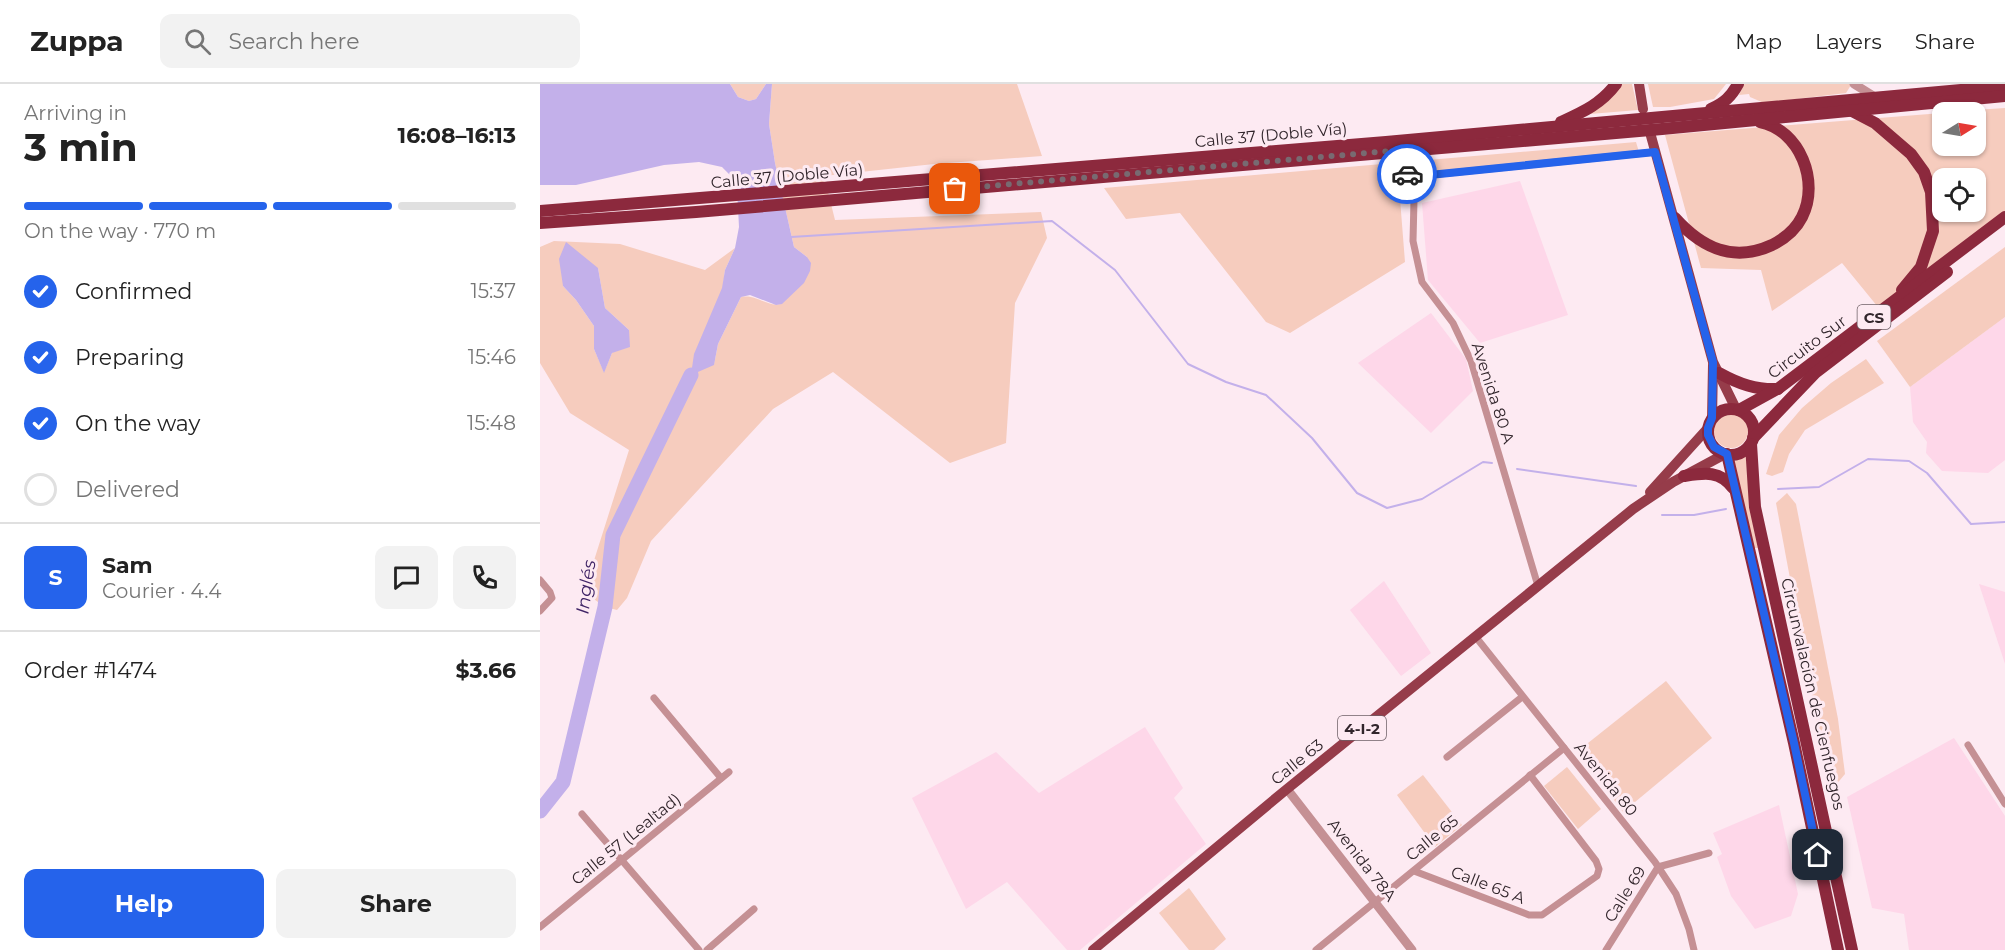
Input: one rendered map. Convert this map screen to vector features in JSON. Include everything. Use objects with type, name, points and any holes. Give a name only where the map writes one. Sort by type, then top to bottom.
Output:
[{"type":"highway","points":[[1554,125],[1596,105],[1616,84]]},
{"type":"highway","points":[[1704,112],[1724,103],[1738,84]]},
{"type":"highway","name":"Calle 37 (Doble Vía)","points":[[540,223],[696,206],[1554,125],[2005,86]]},
{"type":"highway","points":[[1852,111],[2005,96]]},
{"type":"highway","points":[[1852,111],[1875,123],[1911,154],[1924,172],[1931,192],[1933,231],[1921,267],[1890,306]]},
{"type":"highway","name":"Calle 37 (Doble Vía)","points":[[837,193],[1390,151],[1852,111]]},
{"type":"highway","points":[[1675,218],[1686,230],[1708,245],[1723,252],[1741,253],[1762,250],[1778,242],[1791,232],[1802,218],[1808,202],[1809,184],[1805,165],[1797,147],[1774,126],[1750,120]]},
{"type":"highway","name":"Calle 37 (Doble Vía)","points":[[540,211],[696,206]]},
{"type":"highway","name":"Circuito Sur","points":[[1738,409],[1779,388],[2005,218]]},
{"type":"highway","name":"Circuito Sur","points":[[1752,441],[1815,373],[2005,228]]},
{"type":"highway","points":[[1719,374],[1743,385],[1764,389],[1779,388]]},
{"type":"highway","points":[[1751,474],[1764,437],[1788,400]]},
{"type":"highway","name":"CS","points":[[1710,423],[1722,410],[1738,409]]},
{"type":"highway","name":"Circunvalación de Cienfuegos","points":[[1738,409],[1745,413],[1753,424],[1751,474],[1755,507],[1852,950]]},
{"type":"highway","name":"Circunvalación de Cienfuegos","points":[[1710,423],[1710,441],[1714,447],[1726,454],[1736,492],[1794,743],[1838,950]]},
{"type":"highway","name":"CS","points":[[1726,454],[1740,453],[1752,441]]},
{"type":"highway","points":[[1684,476],[1711,473],[1721,476],[1736,492]]},
{"type":"main road","points":[[1639,84],[1643,109]]},
{"type":"main road","points":[[1650,136],[1675,218],[1713,362],[1738,409]]},
{"type":"main road","points":[[1710,423],[1713,362]]},
{"type":"main road","name":"Calle 63","points":[[1094,950],[1287,789],[1633,509],[1667,475],[1710,423]]},
{"type":"main road","name":"Calle 63","points":[[1633,509],[1684,476],[1726,454]]},
{"type":"street","points":[[1854,84],[1875,97]]},
{"type":"street","points":[[1390,151],[1410,177],[1655,152]]},
{"type":"street","name":"Avenida 80 A","points":[[1410,177],[1414,200],[1413,241],[1422,282],[1453,323],[1471,361],[1538,586]]},
{"type":"street","points":[[540,580],[552,598],[540,611]]},
{"type":"street","name":"Avenida 80","points":[[1475,636],[1658,867],[1676,894],[1694,950]]},
{"type":"street","points":[[1447,757],[1522,697]]},
{"type":"street","points":[[654,698],[721,778]]},
{"type":"street","points":[[1968,745],[2005,804]]},
{"type":"street","name":"Calle 65","points":[[1316,950],[1564,748]]},
{"type":"street","name":"Calle 57 (Lealtad)","points":[[540,927],[729,772]]},
{"type":"street","name":"Calle 65 A","points":[[1413,871],[1528,915],[1542,915],[1597,876],[1599,869],[1596,861],[1530,775]]},
{"type":"street","name":"Avenida 78A","points":[[1287,789],[1412,950]]},
{"type":"street","points":[[582,814],[699,950]]},
{"type":"street","name":"Calle 69","points":[[1606,950],[1658,867],[1709,853]]},
{"type":"street","points":[[707,950],[754,909]]},
{"type":"shaded area","points":[[540,84],[730,84],[738,97],[749,101],[756,99],[766,84],[772,84],[769,124],[775,163],[794,247],[811,263],[804,283],[782,304],[776,305],[750,295],[741,297],[718,344],[714,365],[691,375],[694,354],[722,288],[725,270],[735,248],[739,227],[737,189],[732,177],[722,167],[699,162],[664,165],[576,185],[540,185]]},
{"type":"shaded area","points":[[730,84],[766,84],[756,99],[749,101],[738,97]]},
{"type":"shaded area","points":[[772,84],[1017,84],[1042,156],[934,164],[824,176],[835,220],[1041,212],[1047,238],[1015,303],[1006,443],[950,463],[833,372],[773,409],[651,541],[627,598],[617,610],[605,607],[584,592],[629,450],[570,413],[540,363],[540,247],[554,241],[620,244],[705,270],[735,248],[725,270],[714,365],[718,344],[741,297],[752,297],[771,304],[781,304],[807,257],[794,247],[775,163],[769,124]],"holes":[[[598,268],[605,308],[629,330],[612,353],[604,372],[594,349],[594,326],[563,286]]]},
{"type":"shaded area","points":[[1621,84],[1632,84],[1638,110],[1590,114]]},
{"type":"shaded area","points":[[1648,84],[1726,84],[1714,99],[1670,107],[1653,107]]},
{"type":"shaded area","points":[[1744,84],[1851,85],[1846,93],[1764,103],[1750,97],[1749,94],[1739,95]]},
{"type":"shaded area","points":[[2005,108],[2005,212],[1882,312],[1842,263],[1772,311],[1761,270],[1701,268],[1665,135],[1932,114],[1932,156],[1986,156],[1986,109]]},
{"type":"shaded area","points":[[1636,142],[1639,152],[1403,175],[1399,186],[1405,262],[1290,333],[1266,322],[1180,213],[1126,219],[1104,188]]},
{"type":"shaded area","points":[[1520,181],[1568,315],[1480,343],[1428,280],[1422,203]]},
{"type":"shaded area","points":[[566,242],[598,268],[605,308],[629,330],[630,347],[612,353],[604,373],[594,349],[594,326],[563,286],[559,259]]},
{"type":"shaded area","points":[[2005,247],[2005,317],[1910,387],[1877,341]]},
{"type":"shaded area","points":[[1431,313],[1466,359],[1473,391],[1431,433],[1358,363]]},
{"type":"shaded area","points":[[2005,317],[2005,460],[1988,473],[1942,471],[1926,453],[1927,442],[1913,422],[1910,387]]},
{"type":"shaded area","points":[[1866,359],[1884,383],[1805,430],[1789,454],[1783,472],[1772,476],[1766,474],[1779,435],[1802,408],[1831,383]]},
{"type":"shaded area","points":[[1731,414],[1743,419],[1748,431],[1743,443],[1731,448],[1719,443],[1714,431],[1719,419]]},
{"type":"shaded area","points":[[1747,456],[1749,496],[1759,548],[1754,548],[1731,463]]},
{"type":"shaded area","points":[[1787,493],[1796,504],[1838,719],[1845,774],[1835,786],[1827,778],[1776,503]]},
{"type":"shaded area","points":[[1384,581],[1431,653],[1401,676],[1350,610]]},
{"type":"shaded area","points":[[1979,584],[2005,592],[2005,664]]},
{"type":"shaded area","points":[[1666,681],[1712,738],[1623,812],[1578,751]]},
{"type":"shaded area","points":[[1145,727],[1183,788],[1174,798],[1206,844],[1080,950],[1067,950],[1007,882],[966,909],[912,798],[996,752],[1039,793]]},
{"type":"shaded area","points":[[1954,738],[2005,816],[2005,950],[1909,950],[1904,914],[1872,908],[1847,797]]},
{"type":"shaded area","points":[[1567,767],[1601,809],[1578,829],[1544,786]]},
{"type":"shaded area","points":[[1423,775],[1462,825],[1435,847],[1397,795]]},
{"type":"shaded area","points":[[1779,805],[1798,894],[1791,916],[1755,929],[1731,896],[1717,857],[1722,854],[1713,833]]},
{"type":"shaded area","points":[[1189,888],[1226,939],[1214,950],[1189,950],[1159,913]]},
{"type":"waterway","points":[[791,237],[1052,221],[1115,270],[1188,364],[1226,382],[1266,395],[1312,438],[1357,493],[1387,508],[1422,499],[1483,462],[1492,463]]},
{"type":"waterway","name":"Inglés","points":[[540,811],[563,782],[605,607],[613,535],[691,375]]},
{"type":"waterway","points":[[1778,489],[1819,487],[1868,459],[1909,461],[1927,473],[1971,524],[2005,522]]},
{"type":"waterway","points":[[1517,469],[1636,486]]},
{"type":"waterway","points":[[1662,515],[1694,515],[1726,509]]},
{"type":"way so far","points":[[955,189],[1390,151],[1407,174]]},
{"type":"route","points":[[1407,174],[1410,177],[1655,152],[1713,362],[1712,418],[1708,435],[1714,447],[1727,454],[1818,855]]}]
